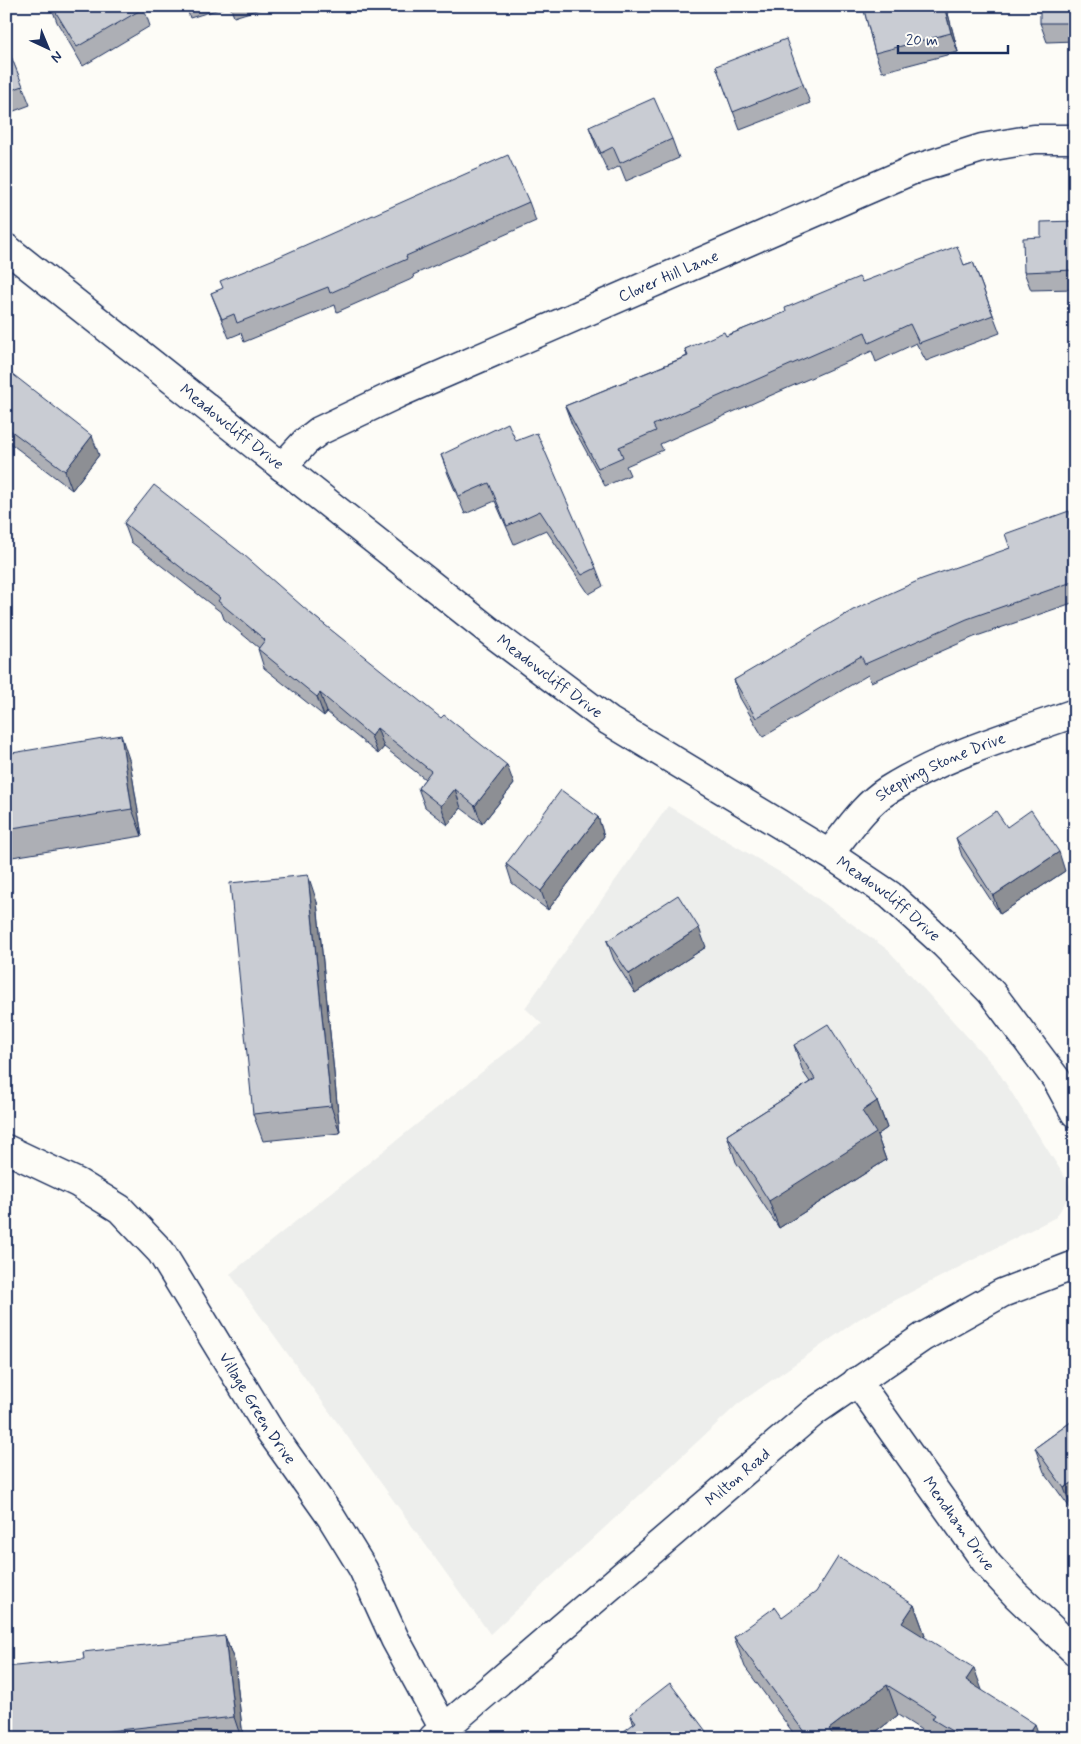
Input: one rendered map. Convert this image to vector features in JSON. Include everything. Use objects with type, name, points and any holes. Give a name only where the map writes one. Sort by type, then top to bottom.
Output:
[{"type":"street","name":"Clover Hill Lane","points":[[282,467],[305,442],[320,431],[388,398],[915,170],[982,148],[1034,139],[1075,139]]},
{"type":"street","name":"Meadowcliff Drive","points":[[6,248],[492,633],[610,721],[829,854],[890,895],[944,944],[991,992],[1057,1080],[1075,1112]]},
{"type":"street","name":"Stepping Stone Drive","points":[[829,854],[861,814],[887,790],[955,757],[1075,713]]},
{"type":"street","name":"Village Green Drive","points":[[6,1149],[78,1183],[120,1209],[161,1252],[270,1431],[330,1517],[363,1569],[439,1733]]},
{"type":"street","name":"Milton Road","points":[[439,1733],[815,1411],[923,1337],[1002,1293],[1075,1265]]},
{"type":"street","name":"Mendham Drive","points":[[857,1381],[988,1565],[1016,1595],[1075,1651]]},
{"type":"shaded area","points":[[668,806],[788,877],[888,950],[996,1068],[1073,1190],[1056,1217],[859,1319],[738,1404],[490,1634],[230,1274],[542,1024],[525,1008]]},
{"type":"building","points":[[52,6],[143,6],[144,8],[77,47]]},
{"type":"building","points":[[863,6],[944,6],[951,33],[875,53]]},
{"type":"building","points":[[1040,6],[1075,6],[1075,23],[1040,23]]},
{"type":"building","points":[[786,39],[803,84],[733,112],[716,66]]},
{"type":"building","points":[[6,44],[23,86],[6,92]]},
{"type":"building","points":[[654,98],[672,139],[620,163],[613,147],[601,153],[589,127]]},
{"type":"building","points":[[508,155],[529,202],[406,256],[407,259],[330,293],[328,287],[237,323],[234,314],[222,319],[211,293],[223,288],[220,281]]},
{"type":"building","points":[[1075,221],[1075,270],[1024,272],[1023,238],[1041,237],[1041,222]]},
{"type":"building","points":[[957,246],[964,265],[973,262],[993,315],[919,343],[910,324],[869,343],[865,332],[653,425],[656,431],[619,447],[623,457],[598,468],[565,406],[688,356],[685,349],[724,332],[726,336],[786,312],[785,308],[859,277],[862,282]]},
{"type":"building","points":[[6,369],[92,436],[65,471],[6,427]]},
{"type":"building","points":[[508,423],[516,441],[537,433],[596,568],[582,575],[540,511],[507,526],[489,483],[459,496],[441,455]]},
{"type":"building","points":[[154,485],[244,555],[310,613],[441,718],[444,715],[507,765],[475,806],[455,789],[441,806],[418,788],[431,771],[377,728],[371,736],[320,693],[317,697],[258,649],[265,640],[218,601],[220,598],[124,523]]},
{"type":"building","points":[[1069,511],[1073,524],[1075,524],[1075,581],[967,619],[865,664],[861,656],[756,718],[734,680],[853,610],[922,579],[1010,548],[1005,534]]},
{"type":"building","points":[[121,735],[132,809],[6,829],[6,754]]},
{"type":"building","points":[[561,790],[598,817],[541,891],[506,864]]},
{"type":"building","points":[[1031,810],[1059,852],[993,896],[956,838],[996,811],[1007,827]]},
{"type":"building","points":[[308,875],[331,1106],[253,1114],[230,883]]},
{"type":"building","points":[[678,895],[699,928],[629,974],[607,941]]},
{"type":"building","points":[[828,1024],[877,1101],[862,1111],[876,1133],[769,1201],[727,1135],[815,1079],[794,1045]]},
{"type":"building","points":[[1075,1419],[1075,1481],[1064,1488],[1035,1448]]},
{"type":"building","points":[[838,1557],[914,1605],[902,1623],[974,1668],[966,1680],[1035,1724],[1026,1738],[952,1738],[955,1733],[932,1719],[935,1715],[887,1685],[829,1729],[835,1738],[804,1738],[807,1736],[734,1637],[775,1607],[782,1617],[816,1592]]},
{"type":"building","points":[[225,1636],[234,1717],[92,1733],[92,1738],[6,1738],[6,1667],[84,1659],[83,1652]]},
{"type":"building","points":[[670,1683],[711,1738],[615,1738],[636,1722],[630,1714]]}]
